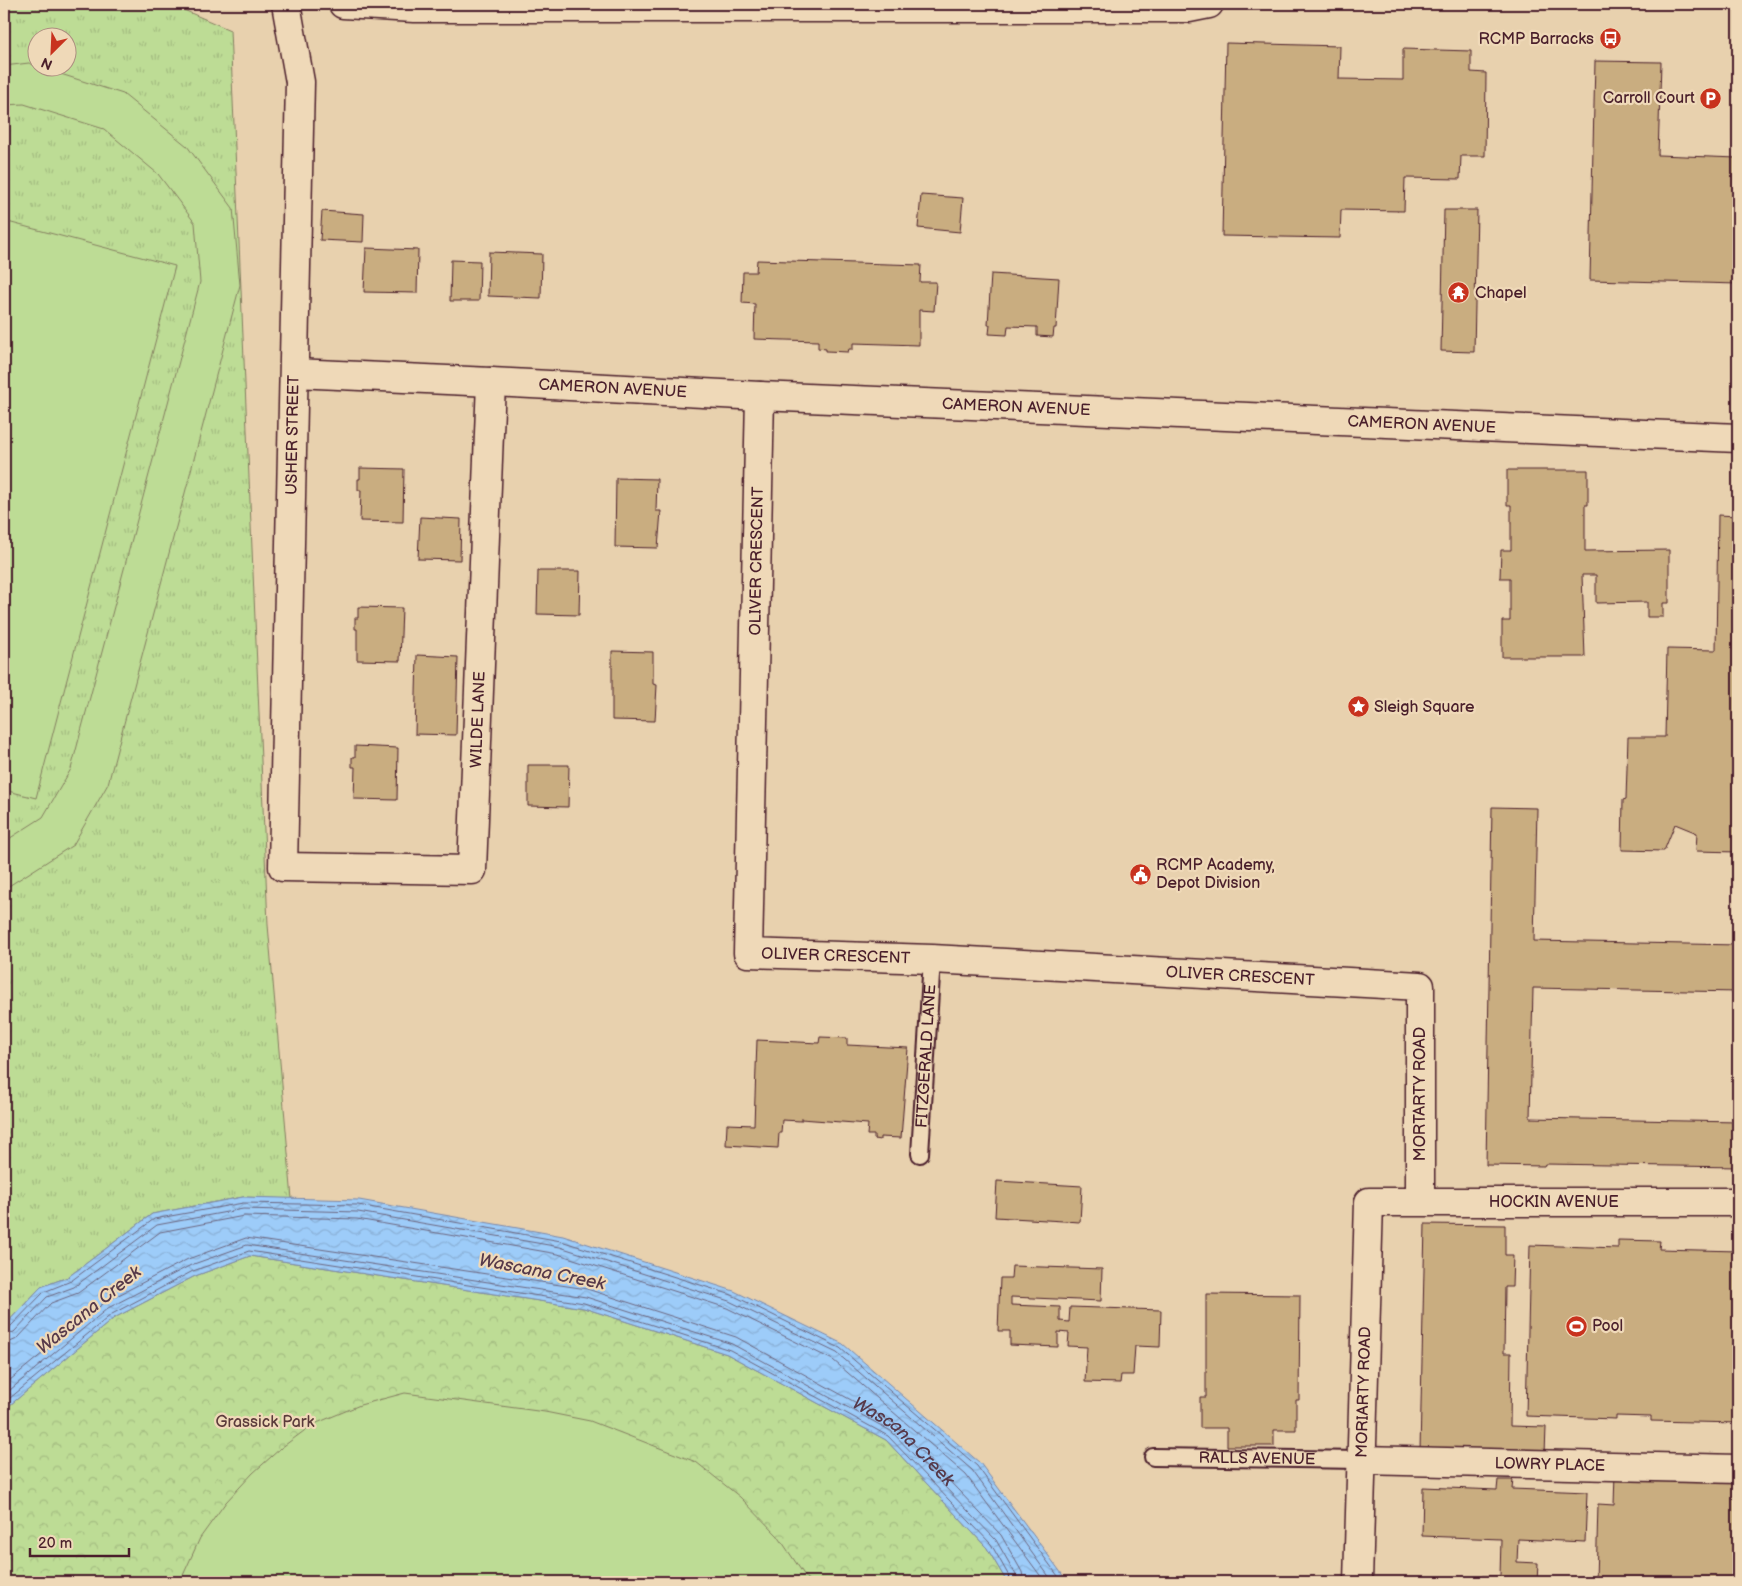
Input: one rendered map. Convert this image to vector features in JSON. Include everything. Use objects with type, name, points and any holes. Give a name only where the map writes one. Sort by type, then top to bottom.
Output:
[{"type":"street","name":"USHER STREET","points":[[283,868],[300,82],[286,4]]},
{"type":"street","points":[[343,4],[414,8],[993,6],[1189,8],[1209,4]]},
{"type":"street","name":"CAMERON AVENUE","points":[[295,373],[760,396],[1738,438]]},
{"type":"street","name":"WILDE LANE","points":[[283,868],[472,870],[491,382]]},
{"type":"street","name":"OLIVER CRESCENT","points":[[760,396],[748,952],[932,959],[1420,986]]},
{"type":"street","name":"MORTARTY ROAD","points":[[1420,986],[1420,1201]]},
{"type":"street","name":"HOCKIN AVENUE","points":[[1369,1202],[1738,1202]]},
{"type":"street","name":"MORIARTY ROAD","points":[[1358,1582],[1369,1202]]},
{"type":"street","name":"LOWRY PLACE","points":[[1361,1460],[1738,1469]]},
{"type":"lane","name":"FITZGERALD LANE","points":[[920,1154],[932,959]]},
{"type":"lane","name":"RALLS AVENUE","points":[[1153,1457],[1361,1460]]},
{"type":"green space","points":[[4,4],[170,4],[230,30],[268,925],[292,1199],[243,1197],[152,1214],[68,1277],[41,1287],[4,1326]]},
{"type":"green space","points":[[28,63],[28,78],[73,78],[123,94],[187,146],[233,208],[240,285],[108,784],[73,845],[4,889],[4,842],[43,817],[71,769],[200,282],[195,223],[158,174],[104,129],[24,104],[4,105],[4,66]]},
{"type":"green space","points":[[4,221],[175,266],[36,798],[4,790]]},
{"type":"green space","name":"Grassick Park","points":[[250,1256],[584,1308],[727,1354],[886,1440],[987,1548],[1007,1582],[4,1582],[4,1410],[114,1318],[195,1276]]},
{"type":"green space","points":[[405,1393],[545,1412],[590,1421],[696,1462],[740,1497],[778,1536],[809,1582],[180,1582],[200,1538],[226,1502],[253,1473],[281,1448],[312,1425],[360,1405]]},
{"type":"water","name":"Wascana Creek","points":[[243,1197],[359,1200],[563,1236],[734,1291],[843,1344],[980,1463],[1062,1574],[1065,1582],[1007,1582],[987,1548],[886,1440],[727,1354],[584,1308],[250,1256],[195,1276],[114,1318],[4,1410],[4,1326],[41,1287],[68,1277],[152,1214]]},
{"type":"building","points":[[1226,43],[1340,46],[1339,79],[1403,80],[1403,49],[1471,51],[1471,72],[1486,73],[1485,156],[1461,156],[1460,179],[1405,178],[1404,211],[1341,210],[1340,238],[1222,236]]},
{"type":"building","points":[[1595,61],[1661,62],[1658,155],[1737,158],[1738,90],[1738,284],[1590,280]]},
{"type":"building","points":[[921,195],[963,198],[960,232],[918,228]]},
{"type":"building","name":"Chapel","points":[[1444,210],[1477,210],[1474,352],[1441,351]]},
{"type":"building","points":[[322,211],[364,214],[363,242],[320,240]]},
{"type":"building","points":[[366,248],[418,250],[417,293],[364,292]]},
{"type":"building","points":[[489,252],[542,254],[541,298],[488,296]]},
{"type":"building","points":[[451,260],[480,261],[479,301],[450,301]]},
{"type":"building","points":[[757,260],[921,265],[920,282],[936,282],[934,311],[919,310],[919,345],[853,343],[853,349],[849,349],[848,352],[826,351],[826,349],[818,348],[818,341],[754,339],[755,304],[742,303],[743,272],[756,272]]},
{"type":"building","points":[[991,274],[1059,278],[1056,328],[1054,328],[1053,337],[1037,336],[1037,327],[1008,326],[1007,335],[989,334]]},
{"type":"building","points":[[360,468],[404,469],[403,522],[360,521],[361,490],[358,490],[358,479],[360,479]]},
{"type":"building","points":[[1507,470],[1588,470],[1588,505],[1585,505],[1585,551],[1669,550],[1669,603],[1663,603],[1663,617],[1647,617],[1647,602],[1596,603],[1596,575],[1582,575],[1585,657],[1502,657],[1502,621],[1510,621],[1510,578],[1500,578],[1501,550],[1511,550],[1511,505],[1507,505]]},
{"type":"building","points":[[616,478],[657,479],[656,511],[661,511],[658,548],[615,547]]},
{"type":"building","points":[[1718,515],[1738,516],[1738,852],[1696,851],[1697,833],[1675,824],[1664,851],[1622,850],[1623,800],[1626,799],[1628,737],[1665,737],[1667,649],[1716,650]]},
{"type":"building","points":[[420,517],[461,519],[460,560],[418,559]]},
{"type":"building","points":[[538,571],[580,571],[579,615],[537,614]]},
{"type":"building","points":[[358,607],[402,608],[400,661],[357,660],[355,618],[358,618]]},
{"type":"building","points":[[612,651],[653,652],[653,684],[657,685],[655,721],[612,720]]},
{"type":"building","points":[[417,655],[458,657],[456,735],[415,734]]},
{"type":"building","points":[[355,746],[398,748],[397,800],[354,799],[355,767],[352,767],[352,757],[355,757]]},
{"type":"building","points":[[528,765],[569,765],[568,807],[528,806]]},
{"type":"building","points":[[1492,807],[1537,808],[1534,941],[1738,945],[1738,992],[1533,988],[1530,1118],[1738,1122],[1738,1167],[1486,1165]]},
{"type":"building","points":[[820,1037],[847,1038],[847,1045],[908,1048],[901,1138],[880,1137],[880,1140],[874,1139],[874,1135],[867,1135],[868,1124],[801,1119],[801,1121],[782,1120],[778,1148],[726,1145],[727,1124],[754,1125],[757,1040],[819,1043]]},
{"type":"building","points":[[997,1181],[1082,1186],[1080,1222],[995,1217]]},
{"type":"building","points":[[1425,1224],[1505,1225],[1505,1255],[1513,1255],[1512,1287],[1505,1287],[1504,1353],[1511,1353],[1510,1426],[1546,1427],[1545,1454],[1420,1451]]},
{"type":"building","points":[[1618,1240],[1660,1241],[1659,1249],[1738,1251],[1738,1423],[1651,1421],[1651,1417],[1616,1416],[1616,1419],[1526,1416],[1530,1245],[1618,1248]]},
{"type":"building","points":[[1012,1266],[1102,1269],[1101,1301],[1011,1297],[1011,1305],[1060,1307],[1060,1321],[1069,1322],[1070,1307],[1161,1310],[1160,1347],[1135,1346],[1133,1375],[1121,1375],[1120,1383],[1085,1382],[1087,1347],[1068,1346],[1069,1333],[1058,1332],[1058,1347],[1010,1345],[1010,1331],[998,1331],[1000,1278],[1011,1278]]},
{"type":"building","points":[[1206,1294],[1300,1295],[1299,1400],[1296,1400],[1296,1430],[1274,1430],[1274,1446],[1227,1446],[1227,1428],[1200,1428],[1200,1397],[1206,1397]]},
{"type":"building","points":[[1615,1473],[1738,1477],[1738,1582],[1596,1582],[1598,1504],[1614,1505]]},
{"type":"building","points":[[1498,1480],[1513,1480],[1512,1489],[1587,1492],[1585,1542],[1518,1539],[1517,1562],[1538,1563],[1537,1582],[1482,1582],[1482,1576],[1500,1576],[1501,1539],[1422,1536],[1423,1487],[1497,1490]]},
{"type":"place","name":"RCMP Barracks","points":[[1610,39]]},
{"type":"place","name":"Carroll Court","points":[[1711,98]]},
{"type":"place","name":"Chapel","points":[[1459,293]]},
{"type":"place","name":"Sleigh Square","points":[[1358,707]]},
{"type":"place","name":"RCMP Academy, Depot Division","points":[[1140,874]]},
{"type":"place","name":"Pool","points":[[1576,1326]]}]
